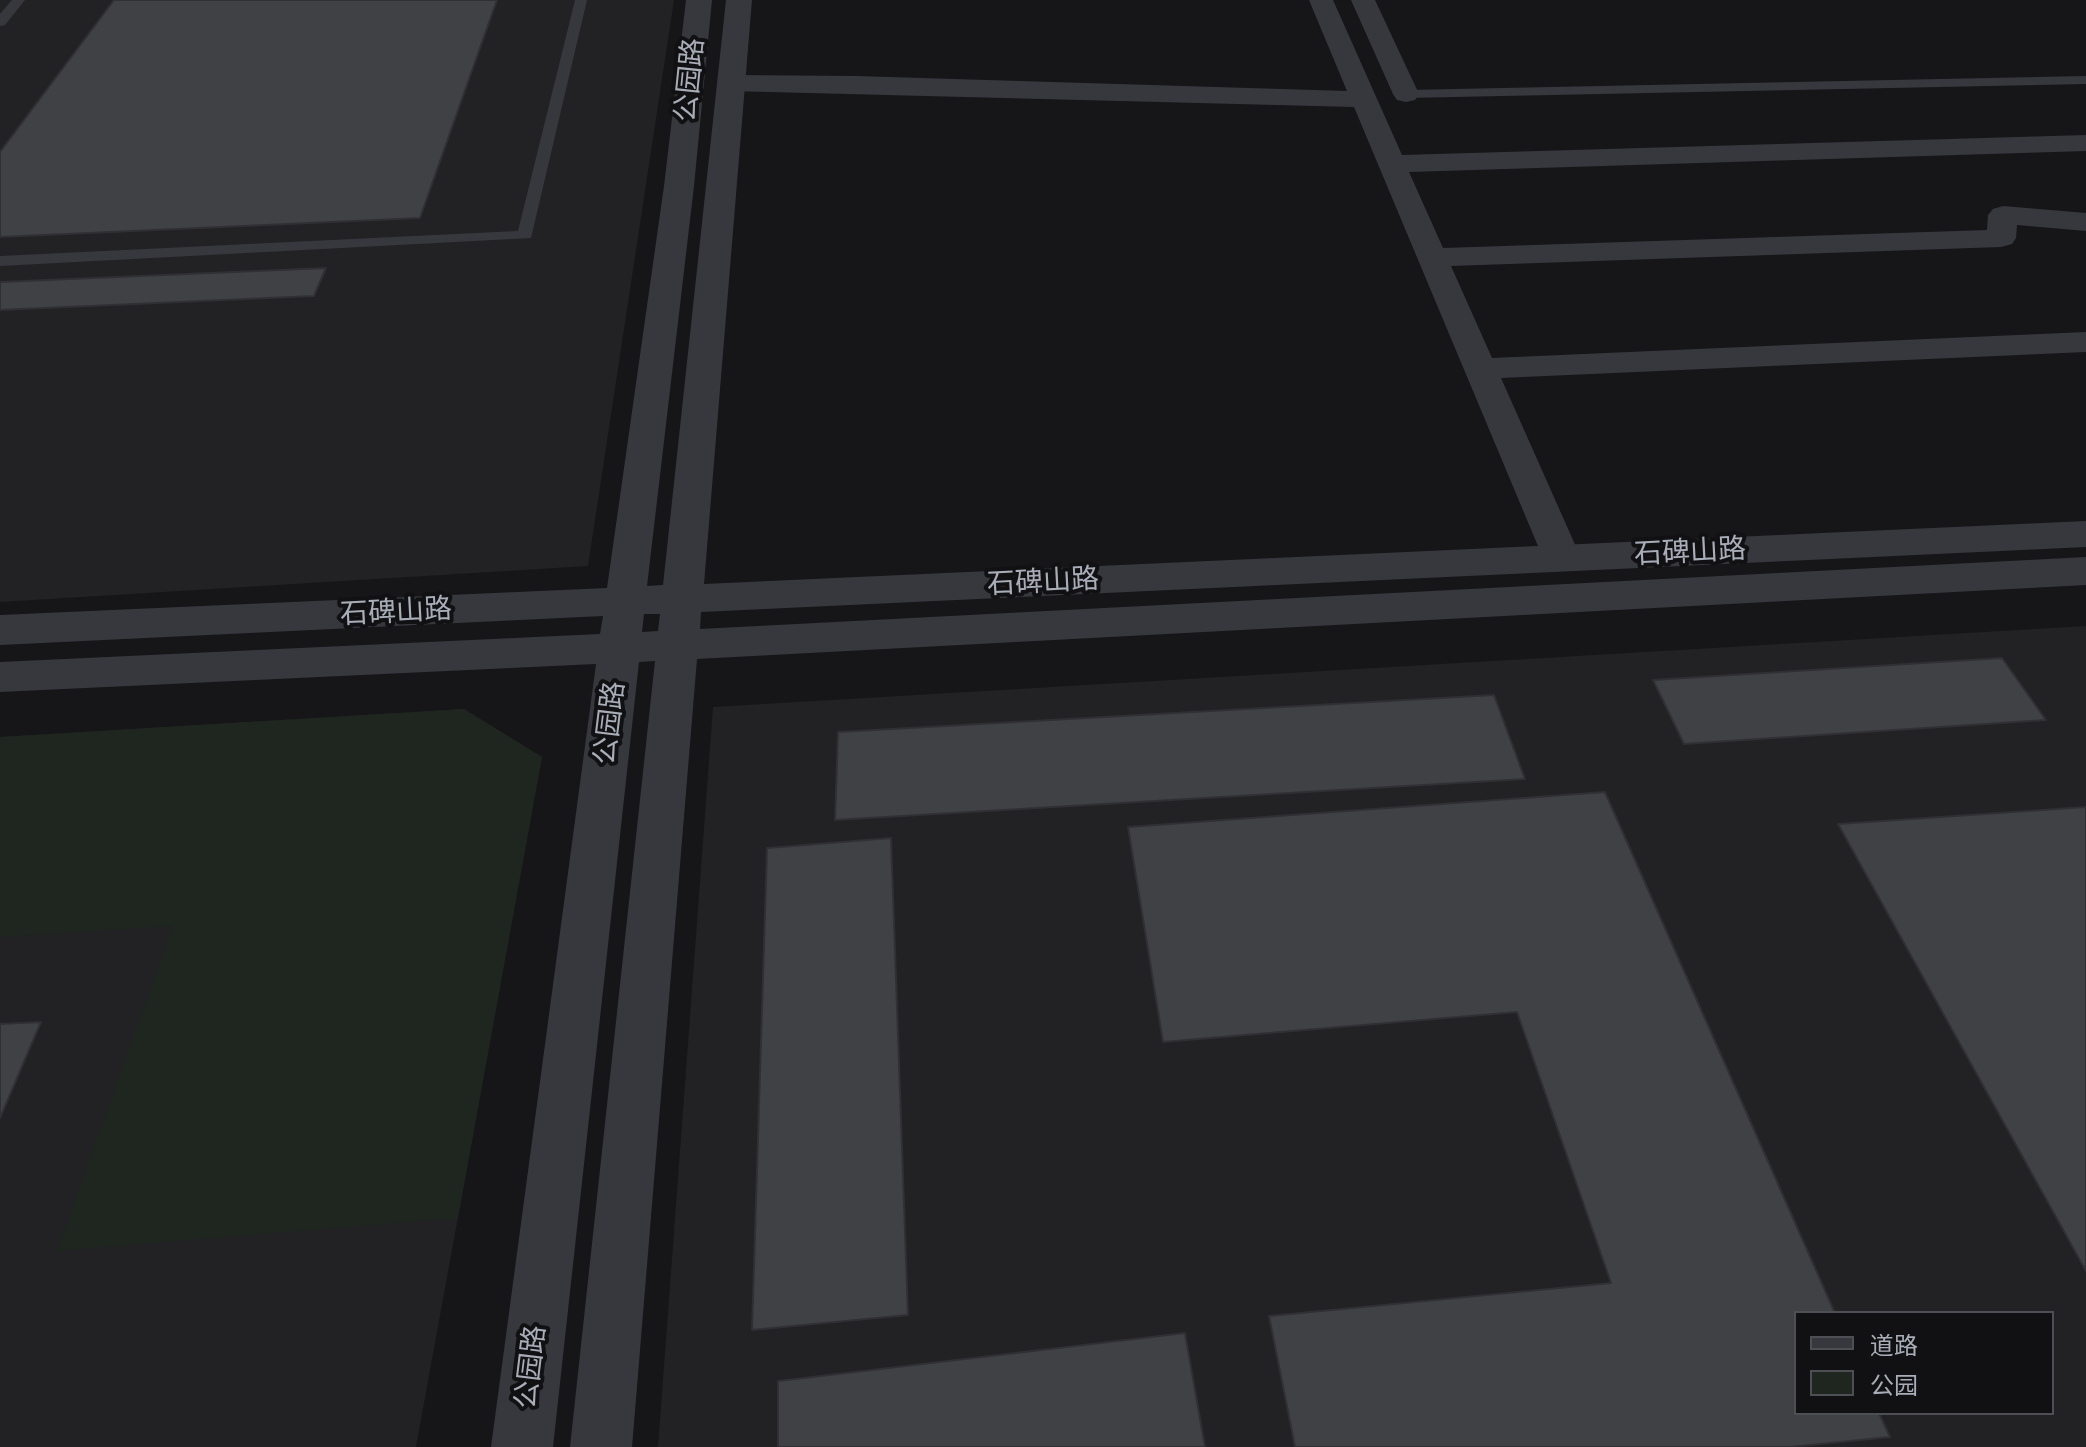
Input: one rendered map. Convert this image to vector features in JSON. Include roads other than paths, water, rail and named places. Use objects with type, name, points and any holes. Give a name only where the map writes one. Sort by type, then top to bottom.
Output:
[{"type":"street","name":"公园路","points":[[522,1447],[679,186],[699,0]]},
{"type":"street","points":[[601,1447],[739,0]]},
{"type":"street","points":[[1321,0],[1562,558]]},
{"type":"street","points":[[1363,0],[1406,94]]},
{"type":"street","points":[[731,83],[1363,99]]},
{"type":"street","points":[[1391,164],[2086,143]]},
{"type":"street","points":[[1432,258],[2001,238],[2003,215],[2086,222]]},
{"type":"street","points":[[1479,369],[2086,342]]},
{"type":"street","name":"石碑山路","points":[[0,630],[2086,534]]},
{"type":"street","points":[[0,677],[620,648],[2086,571]]},
{"type":"lane","points":[[0,22],[19,0]]},
{"type":"lane","points":[[0,261],[525,235],[581,0]]},
{"type":"lane","points":[[1406,94],[2086,80]]}]
